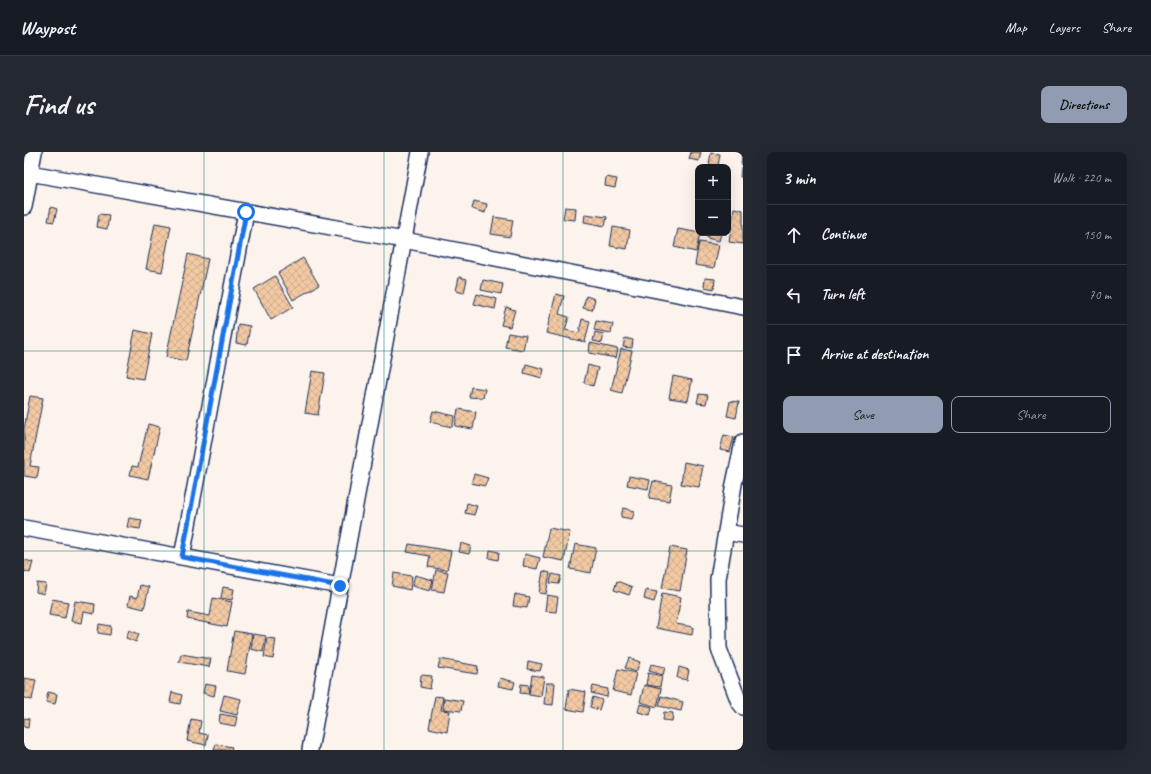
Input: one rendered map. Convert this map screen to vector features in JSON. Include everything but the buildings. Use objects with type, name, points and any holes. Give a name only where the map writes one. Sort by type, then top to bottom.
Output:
[{"type":"street","points":[[24,207],[27,173],[34,152]]},
{"type":"street","points":[[310,750],[420,152]]},
{"type":"street","points":[[27,173],[404,240],[743,307]]},
{"type":"street","points":[[182,557],[246,212]]},
{"type":"street","points":[[743,442],[734,484],[718,579],[719,649],[739,702],[743,708]]},
{"type":"street","points":[[24,528],[340,586]]},
{"type":"street","points":[[726,532],[743,535]]},
{"type":"route","points":[[246,212],[182,557],[340,586]]}]
